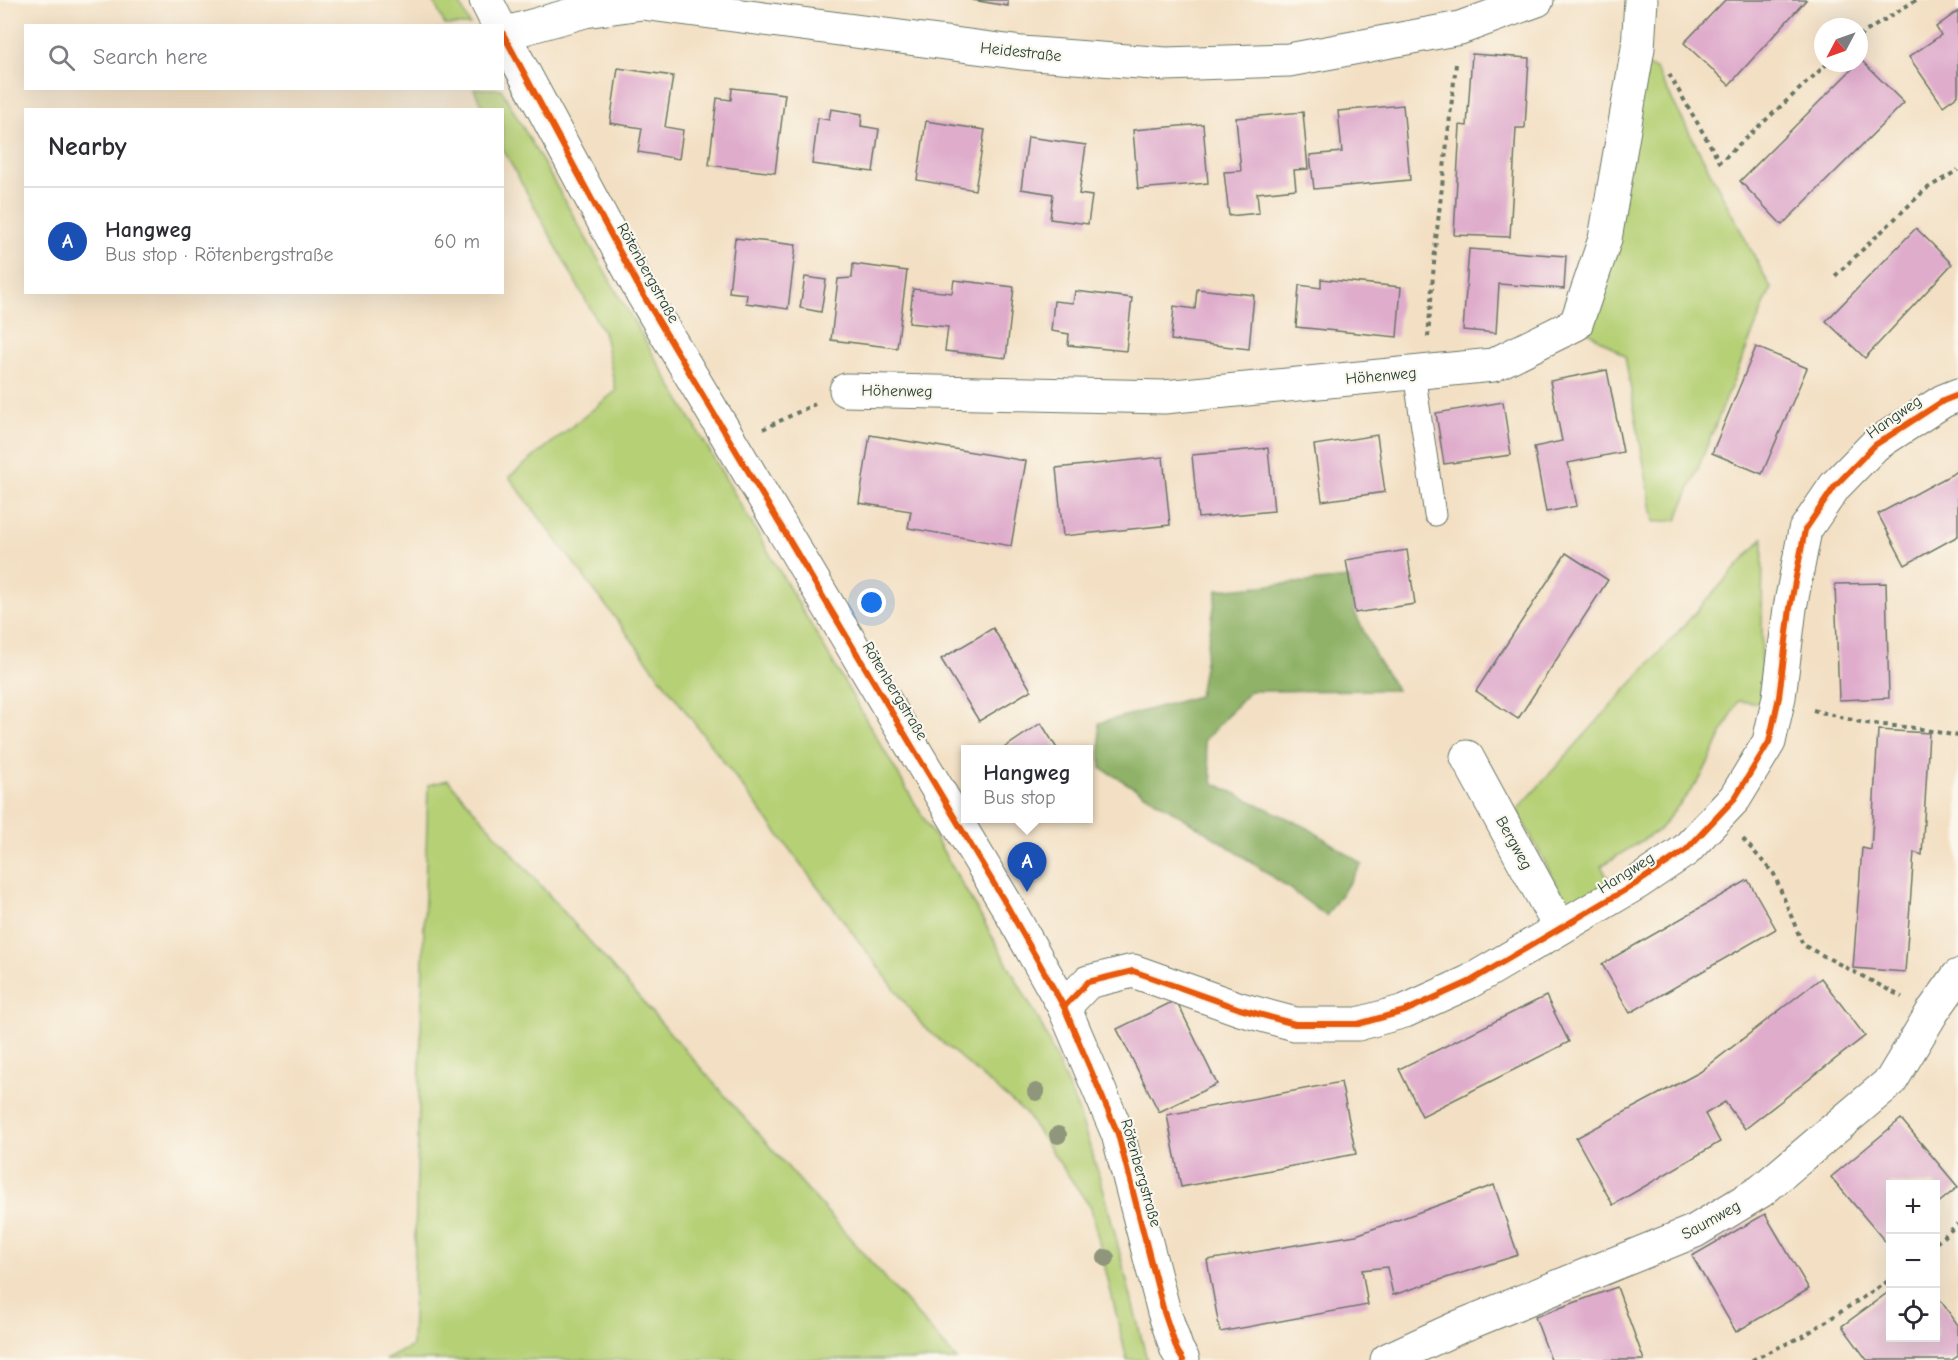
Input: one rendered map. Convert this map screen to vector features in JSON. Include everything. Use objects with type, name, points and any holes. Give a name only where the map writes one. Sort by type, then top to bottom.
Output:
[{"type":"street","name":"Rötenbergstraße","points":[[486,0],[499,24]]},
{"type":"street","name":"Heidestraße","points":[[504,30],[585,11],[642,2],[1022,53],[1166,64],[1289,60],[1460,28],[1537,0]]},
{"type":"street","name":"Höhenweg","points":[[846,390],[1164,397],[1493,365],[1576,324],[1605,239],[1638,48],[1641,0]]},
{"type":"street","name":"Rötenbergstraße","points":[[504,34],[642,293],[1000,894],[1064,1007],[1118,1134],[1164,1312],[1177,1350],[1183,1360]]},
{"type":"street","name":"Hangweg","points":[[1064,1007],[1088,982],[1133,971],[1240,1009],[1295,1024],[1358,1024],[1405,1011],[1469,982],[1637,883],[1686,850],[1736,798],[1769,742],[1805,530],[1835,486],[1875,445],[1943,401],[1958,395]]},
{"type":"street","name":"Bergweg","points":[[1467,758],[1560,928]]},
{"type":"street","name":"Saumweg","points":[[1387,1360],[1461,1326],[1695,1231],[1761,1191],[1891,1081],[1958,976]]},
{"type":"lane","points":[[1420,372],[1435,515]]},
{"type":"path","points":[[1868,30],[1916,0]]},
{"type":"path","points":[[1420,372],[1460,28]]},
{"type":"path","points":[[1638,48],[1660,57],[1720,162],[1818,72]]},
{"type":"path","points":[[1835,276],[1926,189],[1958,171]]},
{"type":"path","points":[[732,444],[846,390]]},
{"type":"path","points":[[1776,710],[1815,710],[1864,723],[1915,728],[1958,736]]},
{"type":"path","points":[[1719,816],[1774,874],[1803,945],[1918,1006],[1934,1011]]},
{"type":"path","points":[[1940,1239],[1958,1224]]},
{"type":"path","points":[[1752,1360],[1805,1335],[1886,1283]]},
{"type":"green space","points":[[433,0],[458,0],[470,24],[445,24]]},
{"type":"green space","points":[[1647,66],[1656,69],[1771,288],[1677,520],[1654,522],[1625,356],[1587,331]]},
{"type":"green space","points":[[474,90],[502,90],[619,296],[975,906],[1041,1024],[1078,1110],[1104,1191],[1147,1360],[1127,1360],[1091,1208],[1025,1113],[922,1025],[509,477],[616,391],[604,334],[504,151],[504,108],[484,108]]},
{"type":"green space","points":[[1763,538],[1761,704],[1738,701],[1700,779],[1659,830],[1601,866],[1611,883],[1567,904],[1517,810]]},
{"type":"green space","points":[[1349,578],[1355,613],[1377,659],[1397,690],[1250,691],[1204,741],[1213,783],[1308,828],[1362,864],[1326,916],[1216,838],[1101,768],[1099,723],[1199,696],[1217,590]]},
{"type":"green space","points":[[448,780],[957,1360],[385,1360],[412,1346],[428,785]]},
{"type":"building","points":[[972,0],[1008,0],[1008,6]]},
{"type":"building","points":[[1725,0],[1806,0],[1729,85],[1684,43]]},
{"type":"building","points":[[1958,11],[1958,95],[1943,106],[1909,57],[1941,35],[1936,27]]},
{"type":"building","points":[[1472,54],[1529,58],[1525,128],[1516,128],[1510,237],[1454,235],[1460,125],[1467,126]]},
{"type":"building","points":[[1868,67],[1904,103],[1782,225],[1740,181],[1849,72],[1868,72]]},
{"type":"building","points":[[618,68],[673,76],[665,127],[683,130],[679,159],[638,152],[642,128],[610,123]]},
{"type":"building","points":[[732,88],[785,94],[775,173],[709,165],[717,98],[731,100]]},
{"type":"building","points":[[1403,105],[1410,180],[1314,189],[1310,155],[1342,152],[1338,111]]},
{"type":"building","points":[[831,109],[862,114],[861,126],[879,129],[873,172],[812,164],[818,118],[829,120]]},
{"type":"building","points":[[1303,112],[1308,169],[1294,170],[1296,189],[1257,193],[1259,213],[1229,216],[1224,172],[1241,171],[1236,118]]},
{"type":"building","points":[[926,121],[985,130],[975,190],[917,180]]},
{"type":"building","points":[[1203,124],[1208,183],[1138,189],[1133,130]]},
{"type":"building","points":[[1028,137],[1086,145],[1079,194],[1092,196],[1088,224],[1050,219],[1053,194],[1021,189]]},
{"type":"building","points":[[1916,228],[1952,264],[1865,358],[1826,321]]},
{"type":"building","points":[[735,238],[796,245],[788,309],[746,303],[747,294],[729,292]]},
{"type":"building","points":[[1469,249],[1566,256],[1564,289],[1499,284],[1496,333],[1463,330]]},
{"type":"building","points":[[853,264],[907,271],[897,348],[831,340],[838,279],[852,278]]},
{"type":"building","points":[[805,277],[826,280],[821,312],[800,308]]},
{"type":"building","points":[[1321,279],[1401,287],[1397,337],[1296,327],[1299,285],[1321,288]]},
{"type":"building","points":[[954,280],[1014,287],[1006,358],[945,351],[948,327],[909,323],[913,289],[952,293]]},
{"type":"building","points":[[1197,289],[1254,295],[1249,349],[1171,340],[1174,306],[1195,309]]},
{"type":"building","points":[[1075,291],[1132,298],[1126,351],[1068,345],[1069,334],[1051,331],[1054,301],[1073,303]]},
{"type":"building","points":[[1756,347],[1807,368],[1762,474],[1712,453]]},
{"type":"building","points":[[1607,370],[1623,452],[1568,463],[1577,506],[1546,512],[1534,447],[1562,441],[1550,381]]},
{"type":"building","points":[[1503,402],[1511,455],[1444,464],[1436,413]]},
{"type":"building","points":[[870,435],[1026,461],[1011,546],[908,528],[911,511],[859,503]]},
{"type":"building","points":[[1377,435],[1385,492],[1322,501],[1314,445]]},
{"type":"building","points":[[1268,448],[1274,511],[1198,518],[1192,455]]},
{"type":"building","points":[[1163,457],[1170,525],[1063,536],[1056,468]]},
{"type":"building","points":[[1958,471],[1958,536],[1905,565],[1878,514]]},
{"type":"building","points":[[1407,550],[1415,604],[1355,613],[1346,560]]},
{"type":"building","points":[[1566,553],[1608,580],[1518,719],[1476,691]]},
{"type":"building","points":[[1886,583],[1889,698],[1839,700],[1835,584]]},
{"type":"building","points":[[993,628],[1031,690],[979,721],[941,659]]},
{"type":"building","points":[[1041,723],[1055,745],[1008,745]]},
{"type":"building","points":[[1878,730],[1929,733],[1922,855],[1914,852],[1905,972],[1853,968],[1862,848],[1871,850]]},
{"type":"building","points":[[1748,880],[1776,929],[1630,1013],[1602,964]]},
{"type":"building","points":[[1821,978],[1865,1036],[1745,1129],[1725,1102],[1705,1114],[1720,1142],[1613,1205],[1576,1138],[1700,1072]]},
{"type":"building","points":[[1546,996],[1569,1042],[1422,1116],[1399,1069]]},
{"type":"building","points":[[1176,1000],[1217,1084],[1159,1112],[1117,1029]]},
{"type":"building","points":[[1341,1082],[1356,1154],[1181,1187],[1167,1115]]},
{"type":"building","points":[[1901,1119],[1958,1187],[1940,1202],[1940,1180],[1886,1180],[1886,1243],[1831,1177]]},
{"type":"building","points":[[1494,1185],[1518,1255],[1393,1295],[1387,1267],[1362,1270],[1368,1305],[1220,1332],[1207,1260],[1356,1235]]},
{"type":"building","points":[[1765,1214],[1809,1289],[1736,1332],[1692,1256]]},
{"type":"building","points":[[1617,1287],[1644,1360],[1551,1360],[1535,1317]]},
{"type":"building","points":[[1886,1294],[1886,1342],[1940,1342],[1940,1300],[1958,1325],[1958,1356],[1952,1360],[1867,1360],[1842,1326]]},
{"type":"cycle path","points":[[504,36],[642,293],[1006,904],[1064,1007],[1118,1134],[1164,1312],[1177,1350],[1183,1360]]},
{"type":"cycle path","points":[[1064,1007],[1088,982],[1133,971],[1240,1009],[1295,1024],[1358,1024],[1405,1011],[1469,982],[1637,883],[1686,850],[1735,798],[1769,742],[1779,697],[1790,608],[1805,530],[1835,486],[1875,445],[1943,401],[1958,395]]},
{"type":"place","name":"Hangweg","points":[[1027,892]]}]
